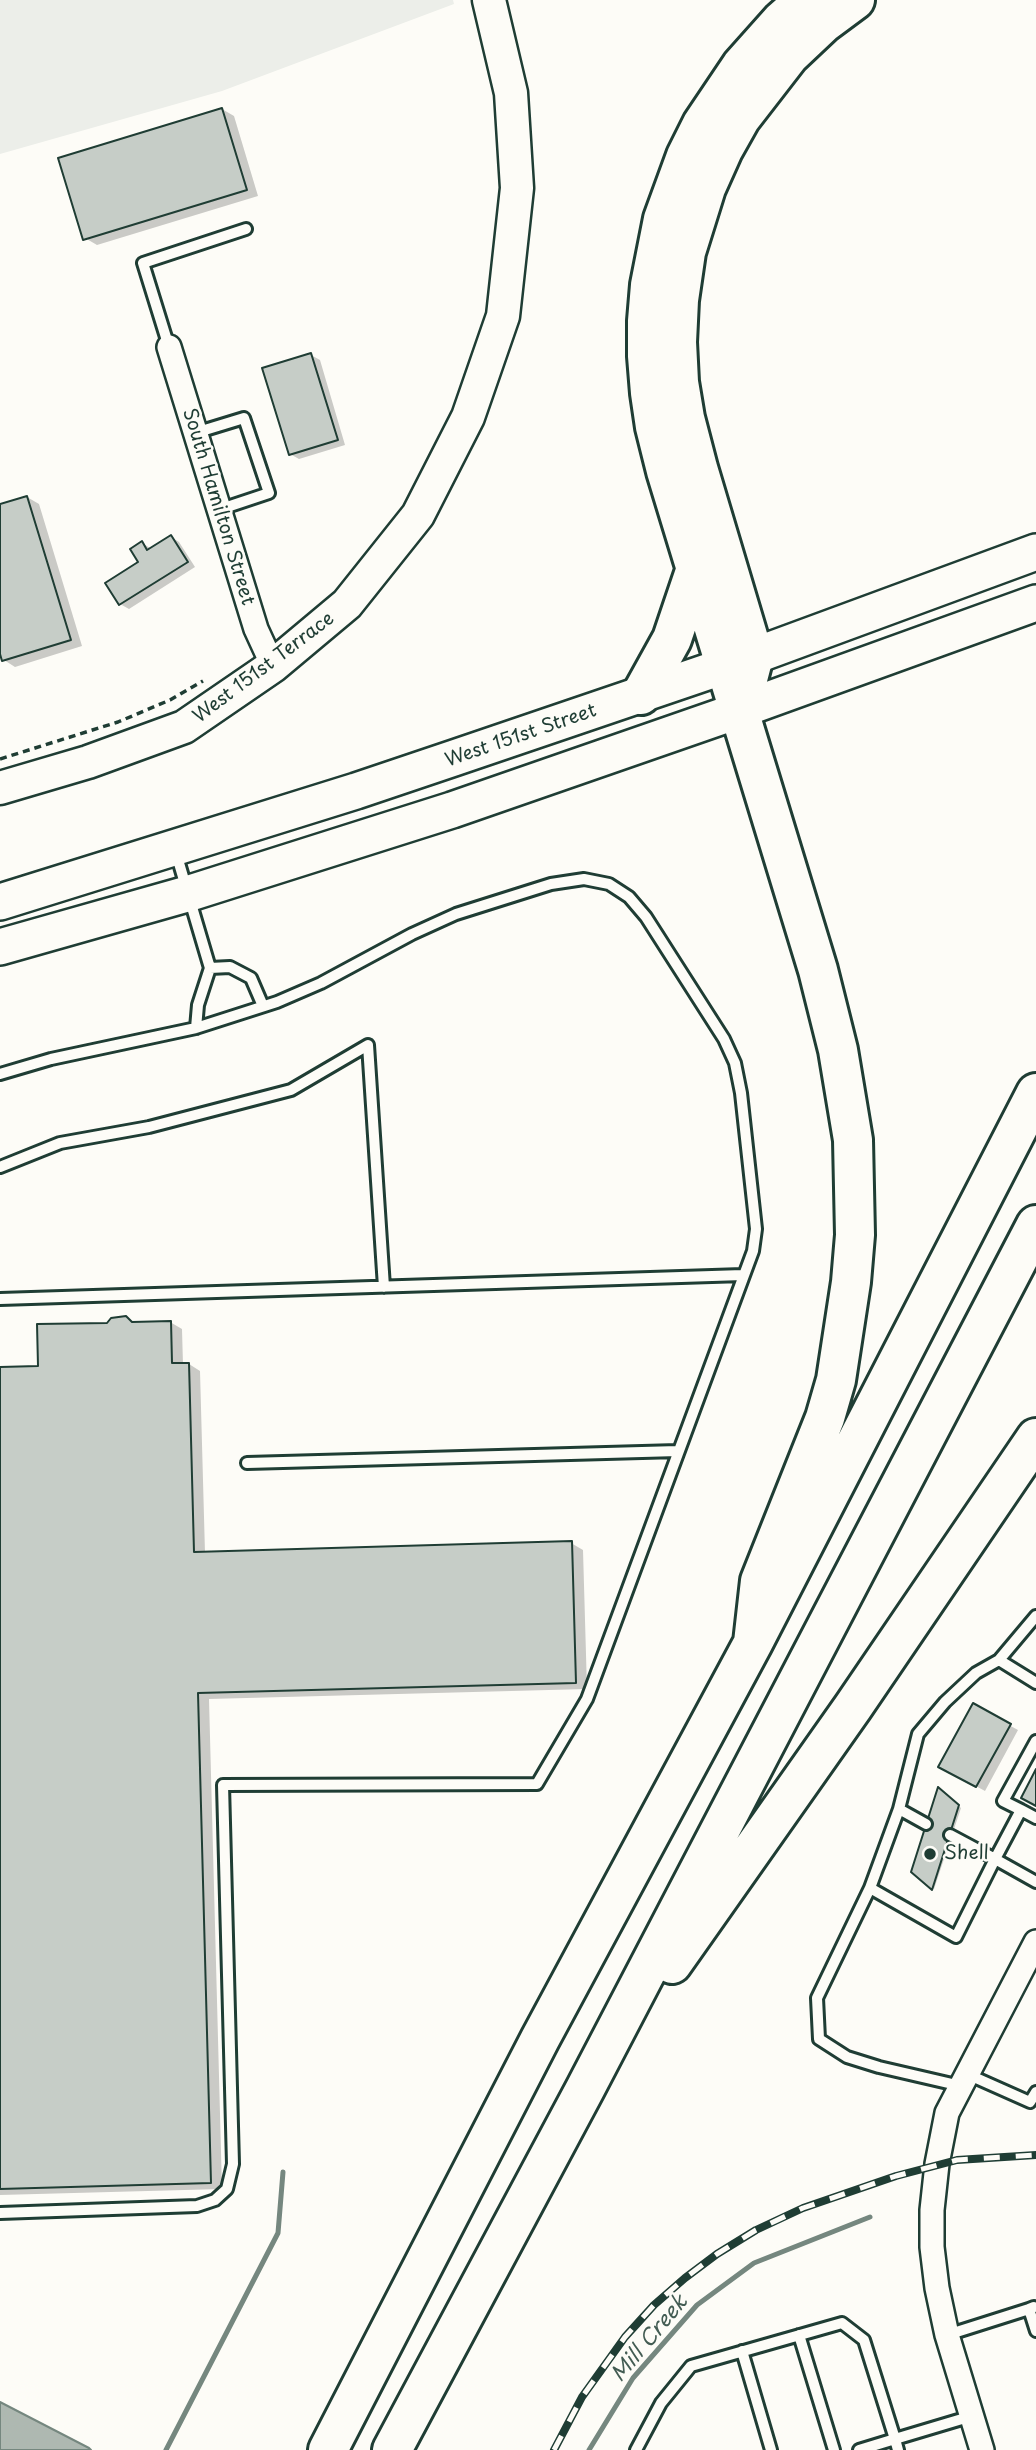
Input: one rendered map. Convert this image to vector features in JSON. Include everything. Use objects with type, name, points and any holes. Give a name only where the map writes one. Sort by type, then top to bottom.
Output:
[{"type":"highway","points":[[740,660],[696,568],[666,471],[650,393],[647,321],[663,219],[702,124],[741,66],[782,20],[805,0]]},
{"type":"highway","points":[[753,1643],[760,1581],[825,1418],[836,1380],[851,1282],[855,1235],[853,1140],[838,1050],[818,970],[740,710],[740,660],[679,382],[679,300],[686,253],[706,188],[741,118],[789,56],[824,23],[855,0]]},
{"type":"highway","points":[[641,695],[672,639],[696,568]]},
{"type":"highway","points":[[328,2450],[540,2039],[753,1643],[1036,1093]]},
{"type":"highway","points":[[393,2450],[1036,1225]]},
{"type":"highway","points":[[584,2089],[853,1707],[1036,1438]]},
{"type":"main road","name":"West 151st Street","points":[[0,902],[356,792],[641,695],[1036,552]]},
{"type":"main road","points":[[0,947],[187,894],[452,810],[1036,603]]},
{"type":"street","name":"West 151st Terrace","points":[[0,788],[88,762],[184,727],[273,666],[347,604],[418,515],[468,417],[503,316],[517,188],[511,93],[489,0]]},
{"type":"street","name":"South Hamilton Street","points":[[169,347],[256,629],[273,666]]},
{"type":"street","points":[[982,2450],[947,2334],[937,2288],[932,2247],[932,2210],[947,2113],[1034,1950]]},
{"type":"lane","points":[[169,347],[143,262],[246,229]]},
{"type":"lane","points":[[194,433],[244,418],[269,493],[218,510]]},
{"type":"lane","points":[[175,847],[210,968],[198,1005],[196,1028]]},
{"type":"lane","points":[[0,1074],[51,1059],[196,1028],[263,1006],[321,983],[412,934],[456,914],[551,884],[584,879],[609,884],[629,897],[646,916],[724,1039],[735,1063],[741,1093],[756,1229],[744,1275],[587,1699],[537,1784],[223,1785],[233,2164],[228,2189],[215,2200],[197,2206],[0,2213]]},
{"type":"lane","points":[[210,968],[230,967],[251,978],[263,1006]]},
{"type":"lane","points":[[0,1167],[60,1143],[149,1127],[290,1090],[369,1045],[384,1287]]},
{"type":"lane","points":[[0,1299],[744,1275]]},
{"type":"lane","points":[[247,1463],[678,1451]]},
{"type":"lane","points":[[1036,1616],[999,1660],[976,1673],[918,1734],[899,1809],[870,1888],[817,1998],[819,2039],[847,2057],[879,2067],[964,2080],[1030,2102],[1036,2092]]},
{"type":"lane","points":[[999,1660],[1036,1683]]},
{"type":"lane","points":[[1036,1743],[1032,1756],[1022,1766],[1003,1801],[1036,1818]]},
{"type":"lane","points":[[1022,1766],[1034,1772]]},
{"type":"lane","points":[[1016,1778],[1028,1784]]},
{"type":"lane","points":[[899,1809],[926,1824]]},
{"type":"lane","points":[[870,1888],[956,1937],[1021,1810]]},
{"type":"lane","points":[[950,1835],[1036,1882]]},
{"type":"lane","points":[[947,2334],[1033,2308],[1036,2331]]},
{"type":"lane","points":[[636,2450],[661,2403],[691,2366],[842,2323],[864,2340],[897,2444]]},
{"type":"lane","points":[[799,2335],[834,2450]]},
{"type":"lane","points":[[742,2351],[771,2450]]},
{"type":"lane","points":[[859,2450],[897,2444],[972,2416]]},
{"type":"path","points":[[0,759],[118,722],[170,700],[204,681]]},
{"type":"shaded area","points":[[0,0],[453,0],[454,4],[222,91],[0,154]]},
{"type":"shaded area","points":[[0,2402],[89,2448],[91,2450],[0,2450]]},
{"type":"building","points":[[222,108],[247,190],[83,240],[58,158]]},
{"type":"building","points":[[311,353],[338,440],[289,455],[262,368]]},
{"type":"building","points":[[27,496],[71,640],[2,661],[0,504]]},
{"type":"building","points":[[171,535],[188,562],[119,605],[105,583],[138,562],[130,549],[142,541],[147,550]]},
{"type":"building","points":[[126,1316],[132,1322],[171,1321],[172,1363],[189,1363],[194,1552],[572,1541],[576,1683],[198,1693],[211,2183],[0,2189],[0,1367],[38,1366],[37,1324],[107,1323],[111,1318]]},
{"type":"building","points":[[973,1703],[1011,1724],[976,1787],[938,1767]]},
{"type":"building","name":"Shell","points":[[1036,1769],[1036,1806],[1021,1798]]},
{"type":"building","name":"Shell","points":[[938,1787],[959,1805],[932,1890],[911,1872]]},
{"type":"waterway","points":[[166,2450],[278,2233],[283,2172]]},
{"type":"waterway","name":"Mill Creek","points":[[589,2450],[633,2378],[697,2305],[754,2263],[870,2217]]},
{"type":"railway","points":[[554,2450],[582,2397],[625,2337],[654,2305],[717,2254],[756,2230],[803,2208],[896,2176],[957,2160],[1036,2155]]},
{"type":"place","name":"Shell","points":[[930,1854]]}]
